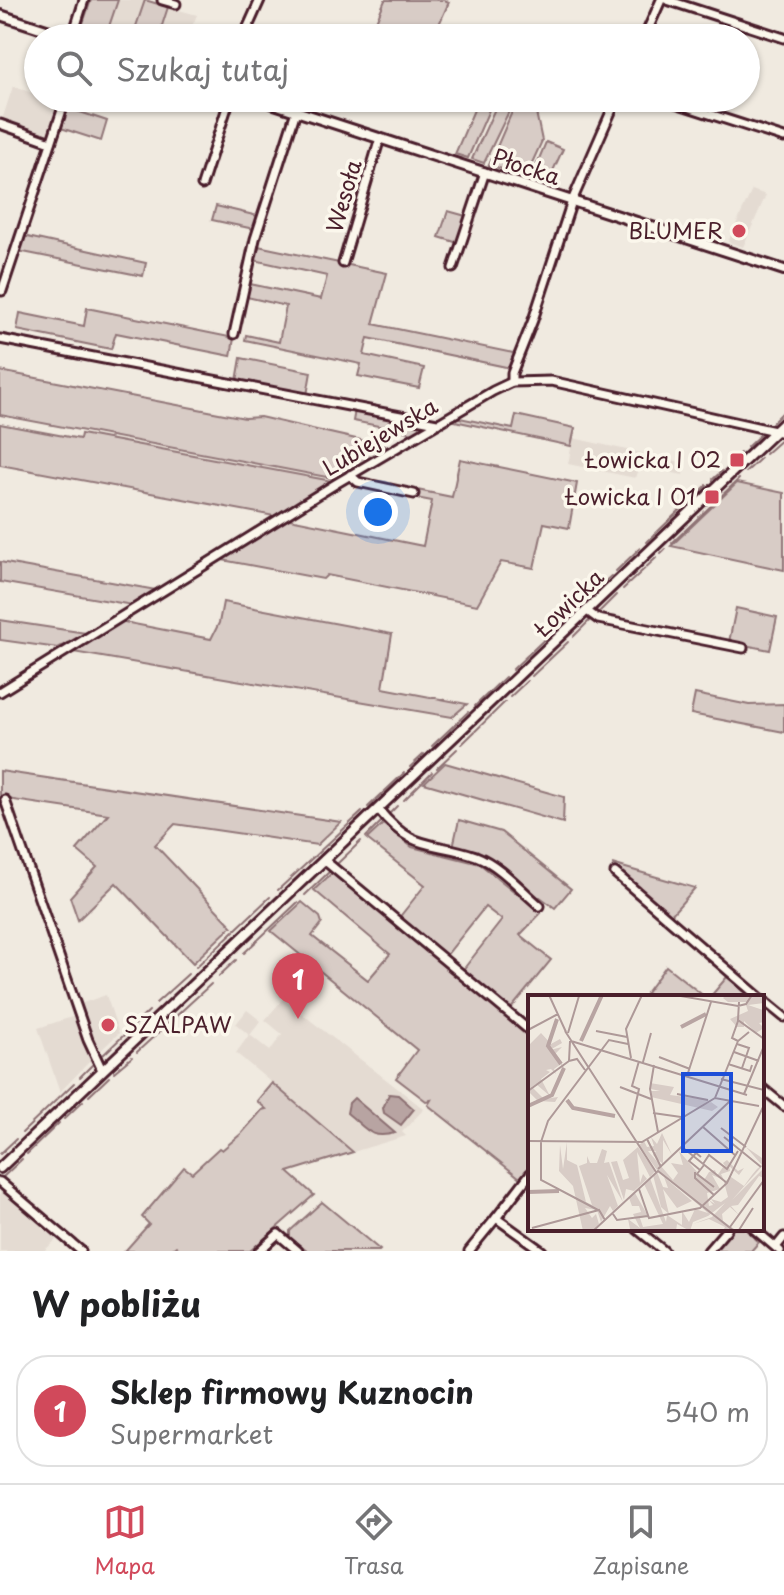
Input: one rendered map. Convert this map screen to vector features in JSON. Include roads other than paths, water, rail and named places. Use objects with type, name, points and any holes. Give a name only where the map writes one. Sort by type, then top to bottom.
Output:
[{"type":"street","points":[[76,24],[84,0]]},
{"type":"street","points":[[162,0],[176,4]]},
{"type":"street","points":[[249,24],[260,0]]},
{"type":"street","points":[[651,24],[664,0],[740,24]]},
{"type":"street","points":[[0,15],[28,24]]},
{"type":"street","points":[[760,30],[784,38]]},
{"type":"street","points":[[2,291],[61,112]]},
{"type":"street","points":[[202,185],[225,112]]},
{"type":"street","points":[[234,334],[255,239],[296,112]]},
{"type":"street","name":"Płocka","points":[[299,112],[784,270]]},
{"type":"street","points":[[512,382],[512,373],[572,201],[611,112]]},
{"type":"street","points":[[703,112],[784,138]]},
{"type":"street","points":[[0,124],[51,142]]},
{"type":"street","name":"Wesoła","points":[[343,263],[380,138]]},
{"type":"street","points":[[453,268],[485,172]]},
{"type":"street","points":[[0,339],[437,423]]},
{"type":"street","name":"Lubiejewska","points":[[0,692],[350,475],[512,382],[551,381],[780,432]]},
{"type":"street","name":"Łowicka","points":[[0,1168],[780,432],[784,423]]},
{"type":"street","points":[[350,475],[358,482],[414,494]]},
{"type":"street","points":[[587,611],[598,619],[743,648]]},
{"type":"street","points":[[5,800],[91,1050],[102,1070]]},
{"type":"street","points":[[378,809],[416,842],[476,856],[491,864],[540,906]]},
{"type":"street","points":[[324,860],[528,1029]]},
{"type":"street","points":[[615,873],[757,995]]},
{"type":"street","points":[[764,1000],[784,1017]]},
{"type":"street","points":[[764,1090],[784,1106]]},
{"type":"street","points":[[469,1251],[528,1177]]},
{"type":"street","points":[[0,1182],[81,1251]]},
{"type":"street","points":[[496,1218],[542,1251]]},
{"type":"street","points":[[639,1231],[664,1251]]},
{"type":"street","points":[[708,1251],[725,1231]]},
{"type":"street","points":[[756,1231],[778,1249],[784,1237]]},
{"type":"street","points":[[259,1251],[278,1234],[298,1251]]},
{"type":"waterway","points":[[772,423],[784,411]]},
{"type":"waterway","points":[[747,447],[763,432]]},
{"type":"waterway","points":[[765,454],[783,438]]},
{"type":"waterway","points":[[729,464],[740,453]]},
{"type":"waterway","points":[[746,472],[761,458]]},
{"type":"waterway","points":[[713,479],[722,471]]},
{"type":"waterway","points":[[672,543],[739,479]]},
{"type":"waterway","points":[[702,490],[707,485]]},
{"type":"waterway","points":[[689,502],[697,494]]},
{"type":"waterway","points":[[647,542],[683,507]]},
{"type":"waterway","points":[[616,571],[640,548]]},
{"type":"waterway","points":[[661,553],[665,549]]},
{"type":"waterway","points":[[623,589],[656,558]]},
{"type":"waterway","points":[[600,586],[611,576]]},
{"type":"waterway","points":[[512,670],[594,592]]},
{"type":"waterway","points":[[598,613],[616,595]]},
{"type":"waterway","points":[[574,636],[590,620]]},
{"type":"waterway","points":[[532,676],[568,642]]},
{"type":"waterway","points":[[475,706],[505,677]]},
{"type":"waterway","points":[[510,697],[527,681]]},
{"type":"waterway","points":[[462,744],[505,702]]},
{"type":"waterway","points":[[432,746],[468,712]]},
{"type":"waterway","points":[[437,768],[457,749]]},
{"type":"waterway","points":[[410,767],[424,754]]},
{"type":"waterway","points":[[404,800],[432,772]]},
{"type":"waterway","points":[[368,807],[404,773]]},
{"type":"waterway","points":[[389,814],[397,806]]},
{"type":"waterway","points":[[278,890],[362,812]]},
{"type":"waterway","points":[[366,837],[382,821]]},
{"type":"waterway","points":[[337,864],[361,841]]},
{"type":"waterway","points":[[305,895],[329,872]]},
{"type":"waterway","points":[[196,967],[270,897]]},
{"type":"waterway","points":[[244,953],[298,902]]},
{"type":"waterway","points":[[219,976],[236,960]]},
{"type":"waterway","points":[[156,1003],[188,974]]},
{"type":"waterway","points":[[137,1052],[211,984]]},
{"type":"waterway","points":[[101,1057],[149,1011]]},
{"type":"waterway","points":[[114,1072],[132,1057]]},
{"type":"waterway","points":[[80,1077],[92,1065]]},
{"type":"waterway","points":[[89,1096],[109,1077]]},
{"type":"waterway","points":[[22,1133],[74,1083]]},
{"type":"waterway","points":[[64,1119],[83,1101]]},
{"type":"waterway","points":[[27,1154],[59,1123]]},
{"type":"waterway","points":[[0,1154],[16,1139]]},
{"type":"waterway","points":[[3,1177],[22,1159]]},
{"type":"place","name":"BLUMER","points":[[739,231]]},
{"type":"place","name":"Łowicka I 02","points":[[737,460]]},
{"type":"place","name":"Łowicka I 01","points":[[712,497]]},
{"type":"place","name":"Sklep firmowy Kuznocin","points":[[298,1019]]},
{"type":"place","name":"SZALPAW","points":[[108,1025]]}]
